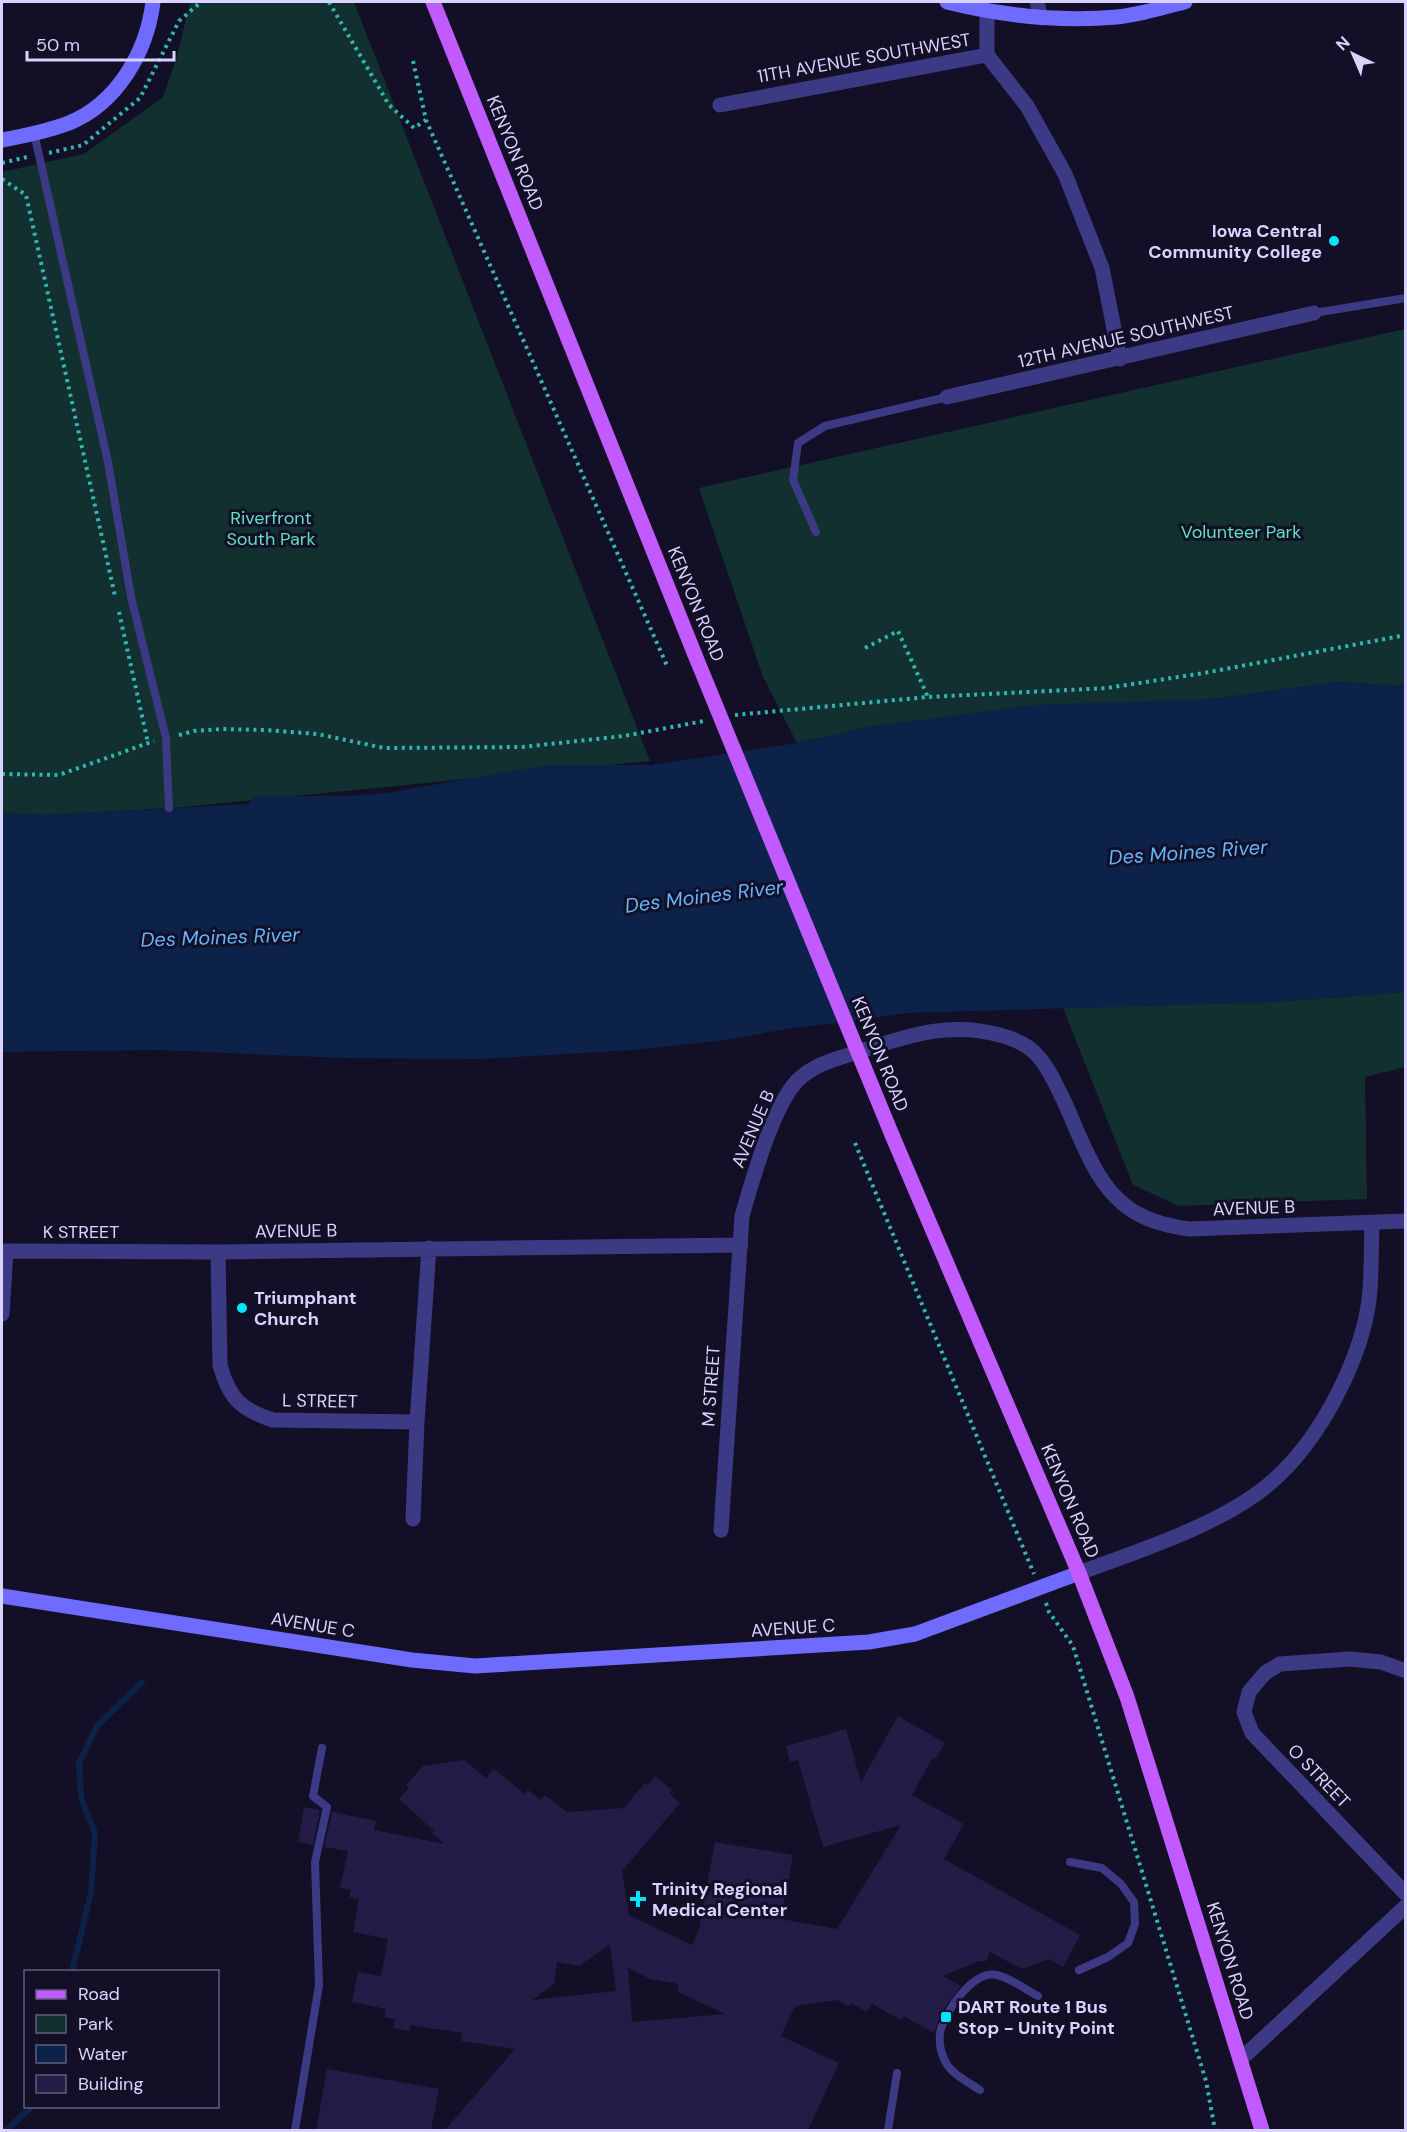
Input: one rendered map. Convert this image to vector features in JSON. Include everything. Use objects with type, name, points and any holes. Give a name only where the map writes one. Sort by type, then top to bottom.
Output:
[{"type":"main road","name":"KENYON ROAD","points":[[433,2],[695,655],[892,1135],[1079,1573],[1127,1697],[1262,2130]]},
{"type":"street","points":[[2,140],[34,134],[71,122],[112,92],[128,73],[141,52],[149,28],[153,2]]},
{"type":"street","points":[[946,2],[987,12]]},
{"type":"street","points":[[1037,2],[1041,18]]},
{"type":"street","name":"11TH AVENUE SOUTHWEST","points":[[720,105],[987,56],[987,12],[1041,18],[1119,17],[1185,2]]},
{"type":"street","points":[[987,56],[1027,106],[1065,174],[1102,268],[1120,359]]},
{"type":"street","name":"12TH AVENUE SOUTHWEST","points":[[947,397],[1314,313]]},
{"type":"street","name":"AVENUE B","points":[[218,1252],[741,1245],[742,1216],[752,1180],[781,1107],[796,1082],[816,1066],[912,1035],[955,1028],[986,1031],[1010,1038],[1032,1050],[1051,1073],[1102,1182],[1121,1202],[1140,1215],[1188,1230],[1406,1221]]},
{"type":"street","name":"AVENUE C","points":[[2,1596],[412,1660],[475,1666],[869,1642],[915,1635],[1155,1545],[1227,1512],[1268,1485],[1302,1450],[1329,1410],[1349,1371],[1369,1301],[1372,1223]]},
{"type":"street","name":"M STREET","points":[[721,1530],[741,1245]]},
{"type":"street","points":[[413,1519],[429,1248]]},
{"type":"street","name":"K STREET","points":[[2,1314],[6,1251],[218,1252]]},
{"type":"street","name":"L STREET","points":[[218,1252],[220,1365],[225,1383],[251,1413],[273,1420],[417,1422]]},
{"type":"street","name":"O STREET","points":[[1406,1671],[1381,1662],[1350,1659],[1280,1664],[1265,1673],[1249,1692],[1244,1712],[1252,1734],[1406,1894]]},
{"type":"street","points":[[1240,2060],[1406,1906]]},
{"type":"lane","points":[[34,134],[108,462],[131,597],[166,738],[169,808]]},
{"type":"lane","points":[[1314,313],[1406,298]]},
{"type":"lane","points":[[816,532],[794,480],[798,443],[825,426],[947,397]]},
{"type":"lane","points":[[295,2130],[319,1985],[315,1862],[327,1807],[313,1796],[322,1748]]},
{"type":"lane","points":[[1070,1862],[1102,1868],[1120,1884],[1134,1902],[1135,1924],[1128,1943],[1108,1957],[1079,1970]]},
{"type":"lane","points":[[980,2090],[956,2074],[946,2063],[941,2050],[940,2034],[946,2018],[968,1985],[983,1976],[998,1975],[1038,1996]]},
{"type":"lane","points":[[888,2130],[897,2073]]},
{"type":"path","points":[[329,2],[389,105],[414,128],[426,120]]},
{"type":"path","points":[[413,61],[426,120],[668,668]]},
{"type":"path","points":[[2,179],[26,195],[148,743]]},
{"type":"path","points":[[865,648],[898,631],[928,697]]},
{"type":"path","points":[[855,1143],[1049,1612],[1073,1646],[1206,2082],[1215,2130]]},
{"type":"green space","name":"Riverfront South Park","points":[[190,2],[354,2],[650,761],[172,808],[45,815],[2,813],[2,172],[84,154],[163,97],[176,60]]},
{"type":"green space","name":"Volunteer Park","points":[[1405,329],[1405,683],[1399,686],[1339,682],[1211,699],[874,726],[797,743],[763,677],[699,488]]},
{"type":"green space","points":[[1405,992],[1405,1067],[1365,1077],[1367,1199],[1179,1206],[1133,1185],[1063,1008],[1274,1002]]},
{"type":"water","name":"Des Moines River","points":[[1339,682],[1399,686],[1405,683],[1405,992],[1274,1002],[907,1013],[792,1028],[725,1040],[633,1050],[481,1059],[341,1058],[159,1050],[2,1052],[2,813],[45,815],[249,804],[254,796],[347,796],[386,793],[548,765],[652,765],[797,743],[874,726],[1033,705],[1211,699]]},
{"type":"building","points":[[898,1716],[945,1743],[936,1759],[933,1757],[912,1795],[964,1824],[944,1859],[1080,1935],[1063,1967],[1049,1959],[1022,1969],[990,1952],[986,1961],[979,1961],[943,1976],[961,1986],[942,2011],[934,2033],[904,2016],[901,2020],[872,2004],[867,2012],[851,2003],[849,2007],[837,2000],[795,2006],[781,2036],[839,2063],[808,2130],[445,2130],[515,2049],[461,2041],[462,2033],[411,2025],[410,2031],[393,2028],[395,2019],[384,2017],[386,2009],[352,2002],[358,1972],[381,1976],[388,1939],[353,1932],[359,1899],[349,1897],[351,1890],[340,1888],[348,1851],[324,1847],[332,1812],[376,1821],[374,1830],[444,1844],[430,1831],[435,1832],[399,1799],[409,1788],[406,1785],[423,1766],[464,1760],[486,1778],[494,1769],[525,1794],[528,1790],[541,1800],[545,1795],[567,1812],[624,1808],[645,1783],[648,1785],[655,1776],[672,1790],[669,1793],[680,1803],[622,1871],[629,1915],[692,1945],[699,1929],[715,1842],[793,1855],[781,1919],[837,1929],[901,1825],[823,1847],[798,1760],[790,1762],[786,1746],[846,1729],[861,1782]],"holes":[[[610,1944],[616,1991],[532,2000],[554,1984],[557,1962],[579,1966]],[[628,1968],[650,1979],[678,1984],[678,1992],[725,2014],[632,2022]]]},
{"type":"building","points":[[304,1807],[320,1810],[313,1845],[298,1842]]},
{"type":"building","points":[[327,2069],[439,2089],[431,2130],[316,2130]]},
{"type":"waterway","points":[[72,1970],[91,1892],[95,1833],[81,1798],[79,1763],[97,1726],[142,1682]]},
{"type":"waterway","points":[[6,2130],[31,2108]]},
{"type":"place","name":"Iowa Central Community College","points":[[1334,241]]},
{"type":"place","name":"Triumphant Church","points":[[242,1308]]},
{"type":"place","name":"Trinity Regional Medical Center","points":[[638,1899]]},
{"type":"place","name":"DART Route 1 Bus Stop - Unity Point","points":[[946,2017]]}]
